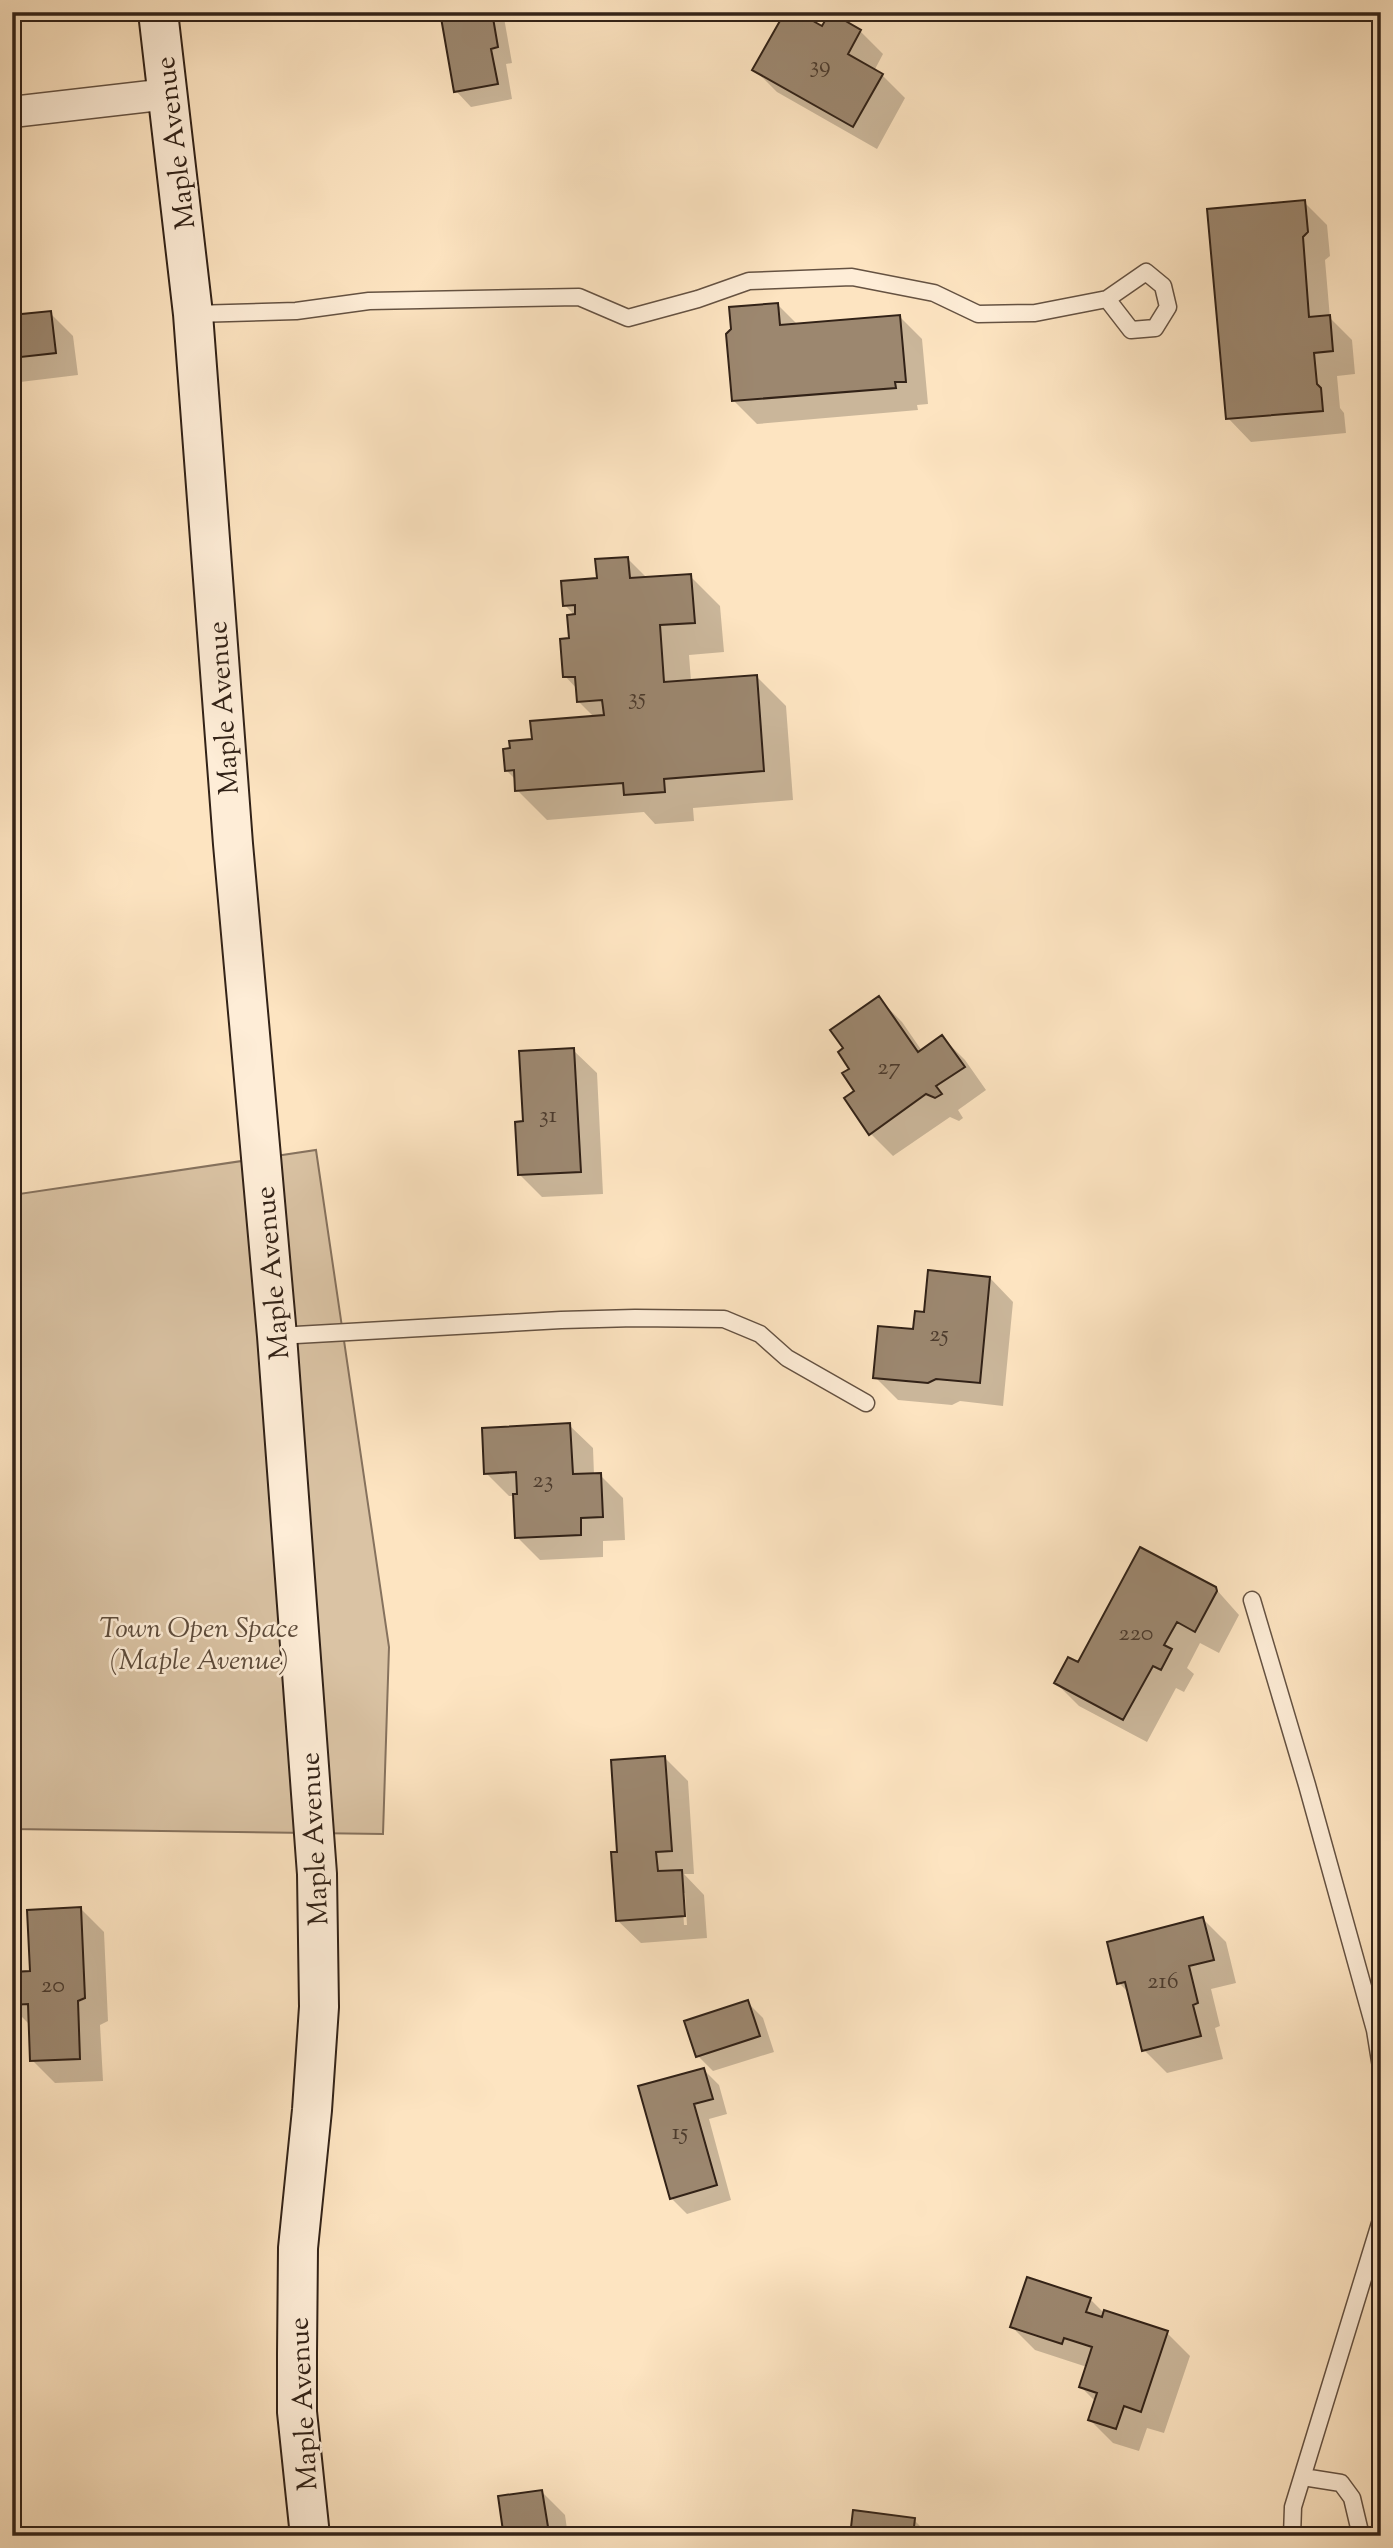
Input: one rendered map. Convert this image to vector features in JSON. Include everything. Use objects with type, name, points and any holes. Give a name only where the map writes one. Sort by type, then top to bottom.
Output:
[{"type":"main road","name":"Maple Avenue","points":[[158,12],[193,314],[233,844],[277,1336],[317,1874],[319,2007],[298,2248],[297,2412],[310,2536]]},
{"type":"street","points":[[12,112],[168,94]]},
{"type":"lane","points":[[193,314],[296,311],[369,301],[579,298],[628,318],[698,299],[749,281],[852,277],[934,293],[978,314],[1035,313],[1107,299]]},
{"type":"lane","points":[[277,1336],[561,1320],[724,1319],[760,1334],[787,1358],[866,1403]]},
{"type":"lane","points":[[1252,1600],[1375,2030],[1381,2067]]},
{"type":"lane","points":[[1292,2536],[1293,2507],[1381,2220]]},
{"type":"lane","points":[[1303,2477],[1341,2483],[1352,2498],[1361,2536]]},
{"type":"green space","name":"Town Open Space (Maple Avenue)","points":[[316,1150],[389,1647],[383,1834],[12,1829],[12,1195]]},
{"type":"building","points":[[440,12],[492,12],[498,47],[491,49],[498,84],[454,92]]},
{"type":"building","points":[[785,12],[797,12],[822,26],[830,12],[861,30],[848,54],[883,74],[853,127],[752,70]]},
{"type":"building","points":[[1305,200],[1308,232],[1303,237],[1309,317],[1330,315],[1333,351],[1314,353],[1323,411],[1226,419],[1207,209]]},
{"type":"building","points":[[778,303],[780,325],[900,315],[906,382],[895,382],[896,388],[732,401],[726,334],[731,329],[729,307]]},
{"type":"building","points":[[51,311],[56,353],[12,358],[12,315]]},
{"type":"building","points":[[628,557],[630,578],[691,574],[695,623],[660,625],[664,682],[757,675],[764,771],[664,779],[665,792],[624,795],[623,783],[515,791],[514,770],[505,771],[503,749],[510,748],[509,741],[532,739],[530,721],[604,715],[602,700],[577,702],[575,677],[563,677],[560,639],[569,638],[567,615],[575,614],[575,605],[563,606],[561,581],[597,578],[595,559]]},
{"type":"building","points":[[879,996],[918,1052],[942,1035],[965,1067],[936,1086],[942,1094],[935,1098],[926,1094],[869,1135],[844,1098],[854,1091],[842,1073],[849,1069],[838,1052],[843,1048],[830,1030]]},
{"type":"building","points":[[574,1048],[581,1172],[518,1175],[515,1122],[523,1121],[519,1051]]},
{"type":"building","points":[[928,1270],[990,1277],[980,1383],[936,1379],[928,1383],[873,1378],[878,1326],[913,1329],[915,1311],[924,1312]]},
{"type":"building","points":[[570,1423],[573,1474],[601,1473],[603,1517],[581,1518],[581,1535],[515,1538],[513,1494],[517,1494],[516,1472],[484,1474],[482,1428]]},
{"type":"building","points":[[1140,1547],[1216,1587],[1217,1591],[1195,1632],[1177,1622],[1164,1645],[1172,1649],[1161,1670],[1153,1666],[1123,1720],[1054,1683],[1068,1657],[1078,1662]]},
{"type":"building","points":[[665,1756],[672,1851],[656,1852],[658,1871],[682,1870],[685,1916],[616,1921],[611,1852],[617,1852],[611,1760]]},
{"type":"building","points":[[81,1907],[85,1998],[78,2001],[80,2059],[30,2061],[28,2004],[12,2005],[12,1972],[30,1971],[27,1910]]},
{"type":"building","points":[[1203,1917],[1214,1960],[1189,1966],[1198,2003],[1193,2005],[1201,2036],[1142,2051],[1125,1982],[1117,1984],[1107,1942]]},
{"type":"building","points":[[748,2000],[760,2036],[696,2057],[684,2021]]},
{"type":"building","points":[[704,2068],[713,2099],[694,2104],[717,2185],[670,2199],[638,2086]]},
{"type":"building","points":[[1027,2277],[1091,2298],[1086,2312],[1102,2317],[1104,2310],[1168,2331],[1141,2412],[1124,2406],[1116,2429],[1088,2420],[1097,2393],[1079,2387],[1092,2347],[1064,2338],[1062,2344],[1010,2327]]},
{"type":"building","points":[[542,2490],[549,2533],[561,2531],[562,2536],[512,2536],[511,2530],[503,2531],[498,2496]]},
{"type":"building","points":[[853,2510],[915,2518],[913,2536],[850,2536]]}]
